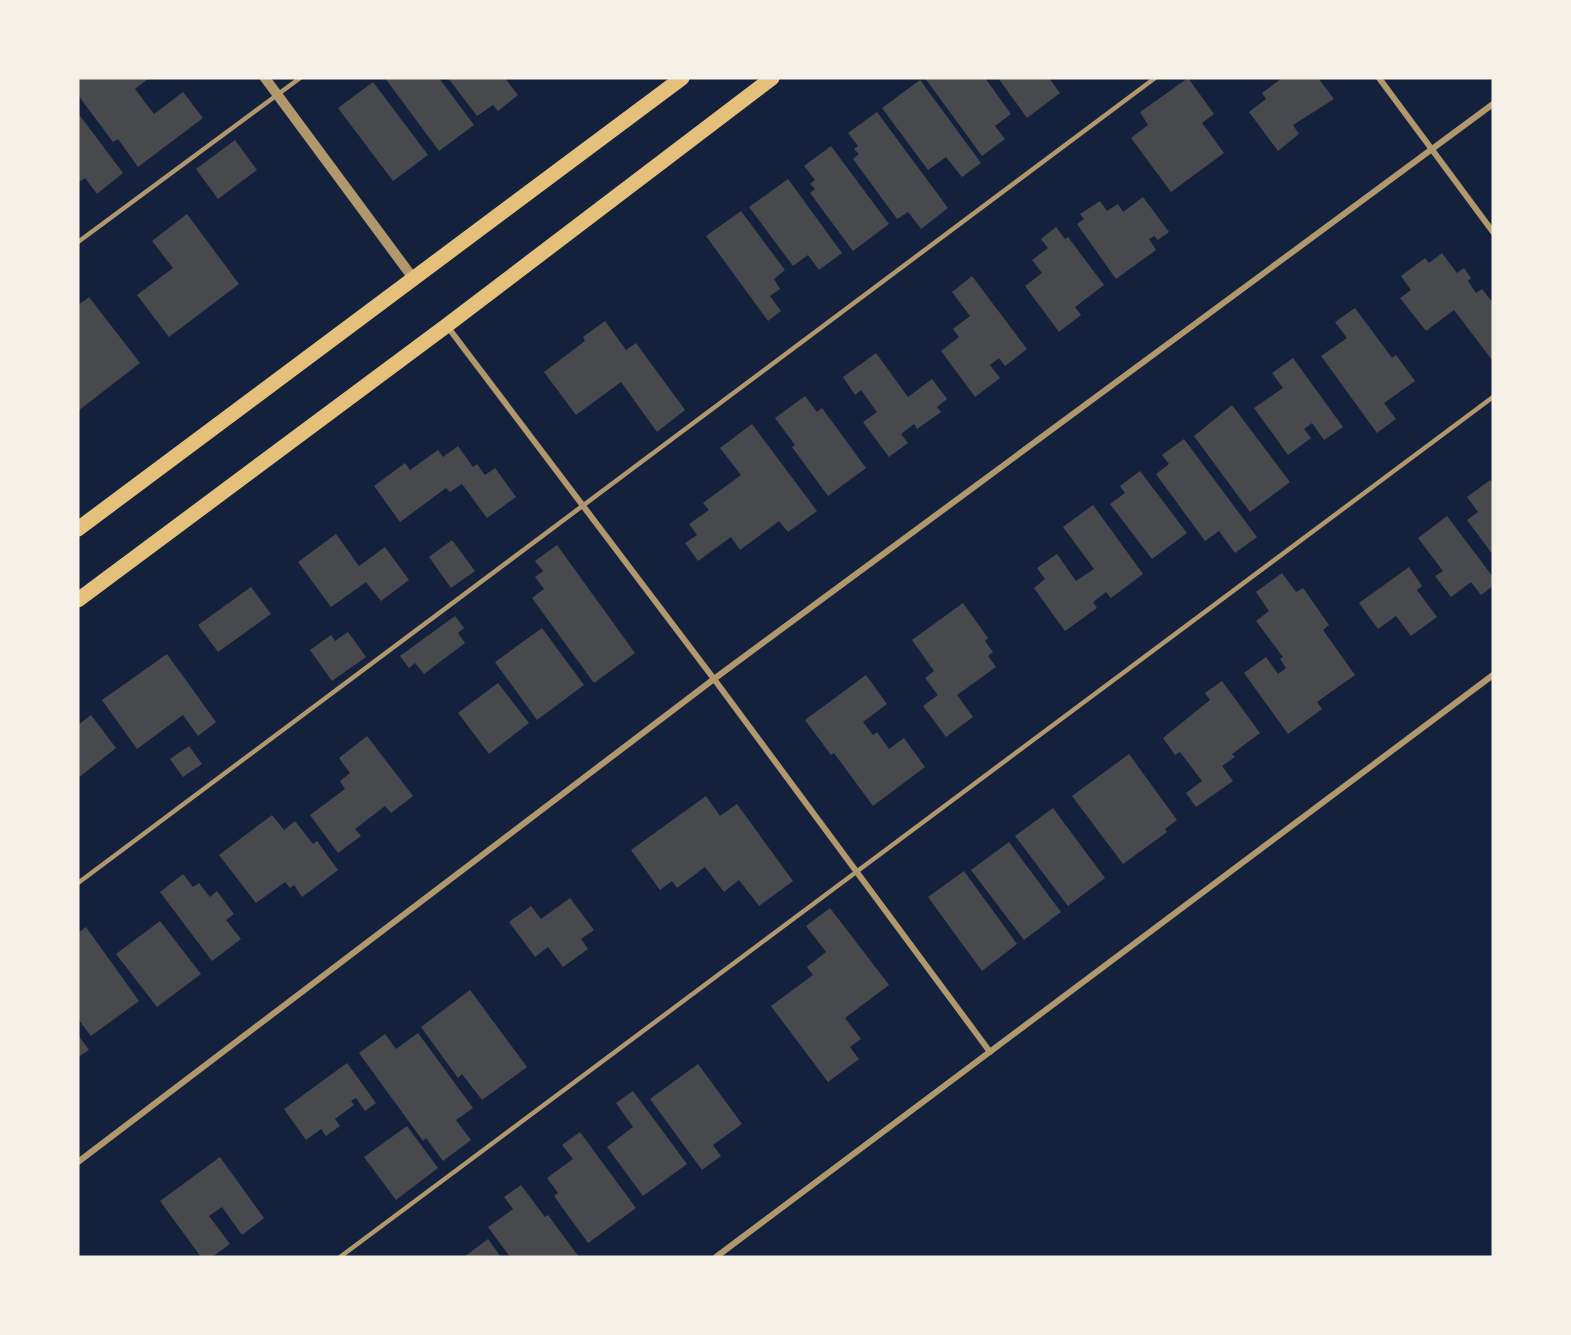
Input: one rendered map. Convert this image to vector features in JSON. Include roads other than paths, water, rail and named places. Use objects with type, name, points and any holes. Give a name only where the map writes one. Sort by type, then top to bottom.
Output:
[{"type":"main road","points":[[78,529],[682,78]]},
{"type":"main road","points":[[78,600],[446,326],[772,78]]},
{"type":"street","points":[[265,78],[413,278]]},
{"type":"street","points":[[1379,78],[1493,231]]},
{"type":"street","points":[[78,1162],[714,679],[1493,104]]},
{"type":"street","points":[[446,326],[714,679],[990,1052]]},
{"type":"street","points":[[716,1257],[1493,675]]},
{"type":"lane","points":[[78,242],[300,78]]},
{"type":"lane","points":[[78,883],[1155,78]]},
{"type":"lane","points":[[340,1257],[1493,397]]}]
